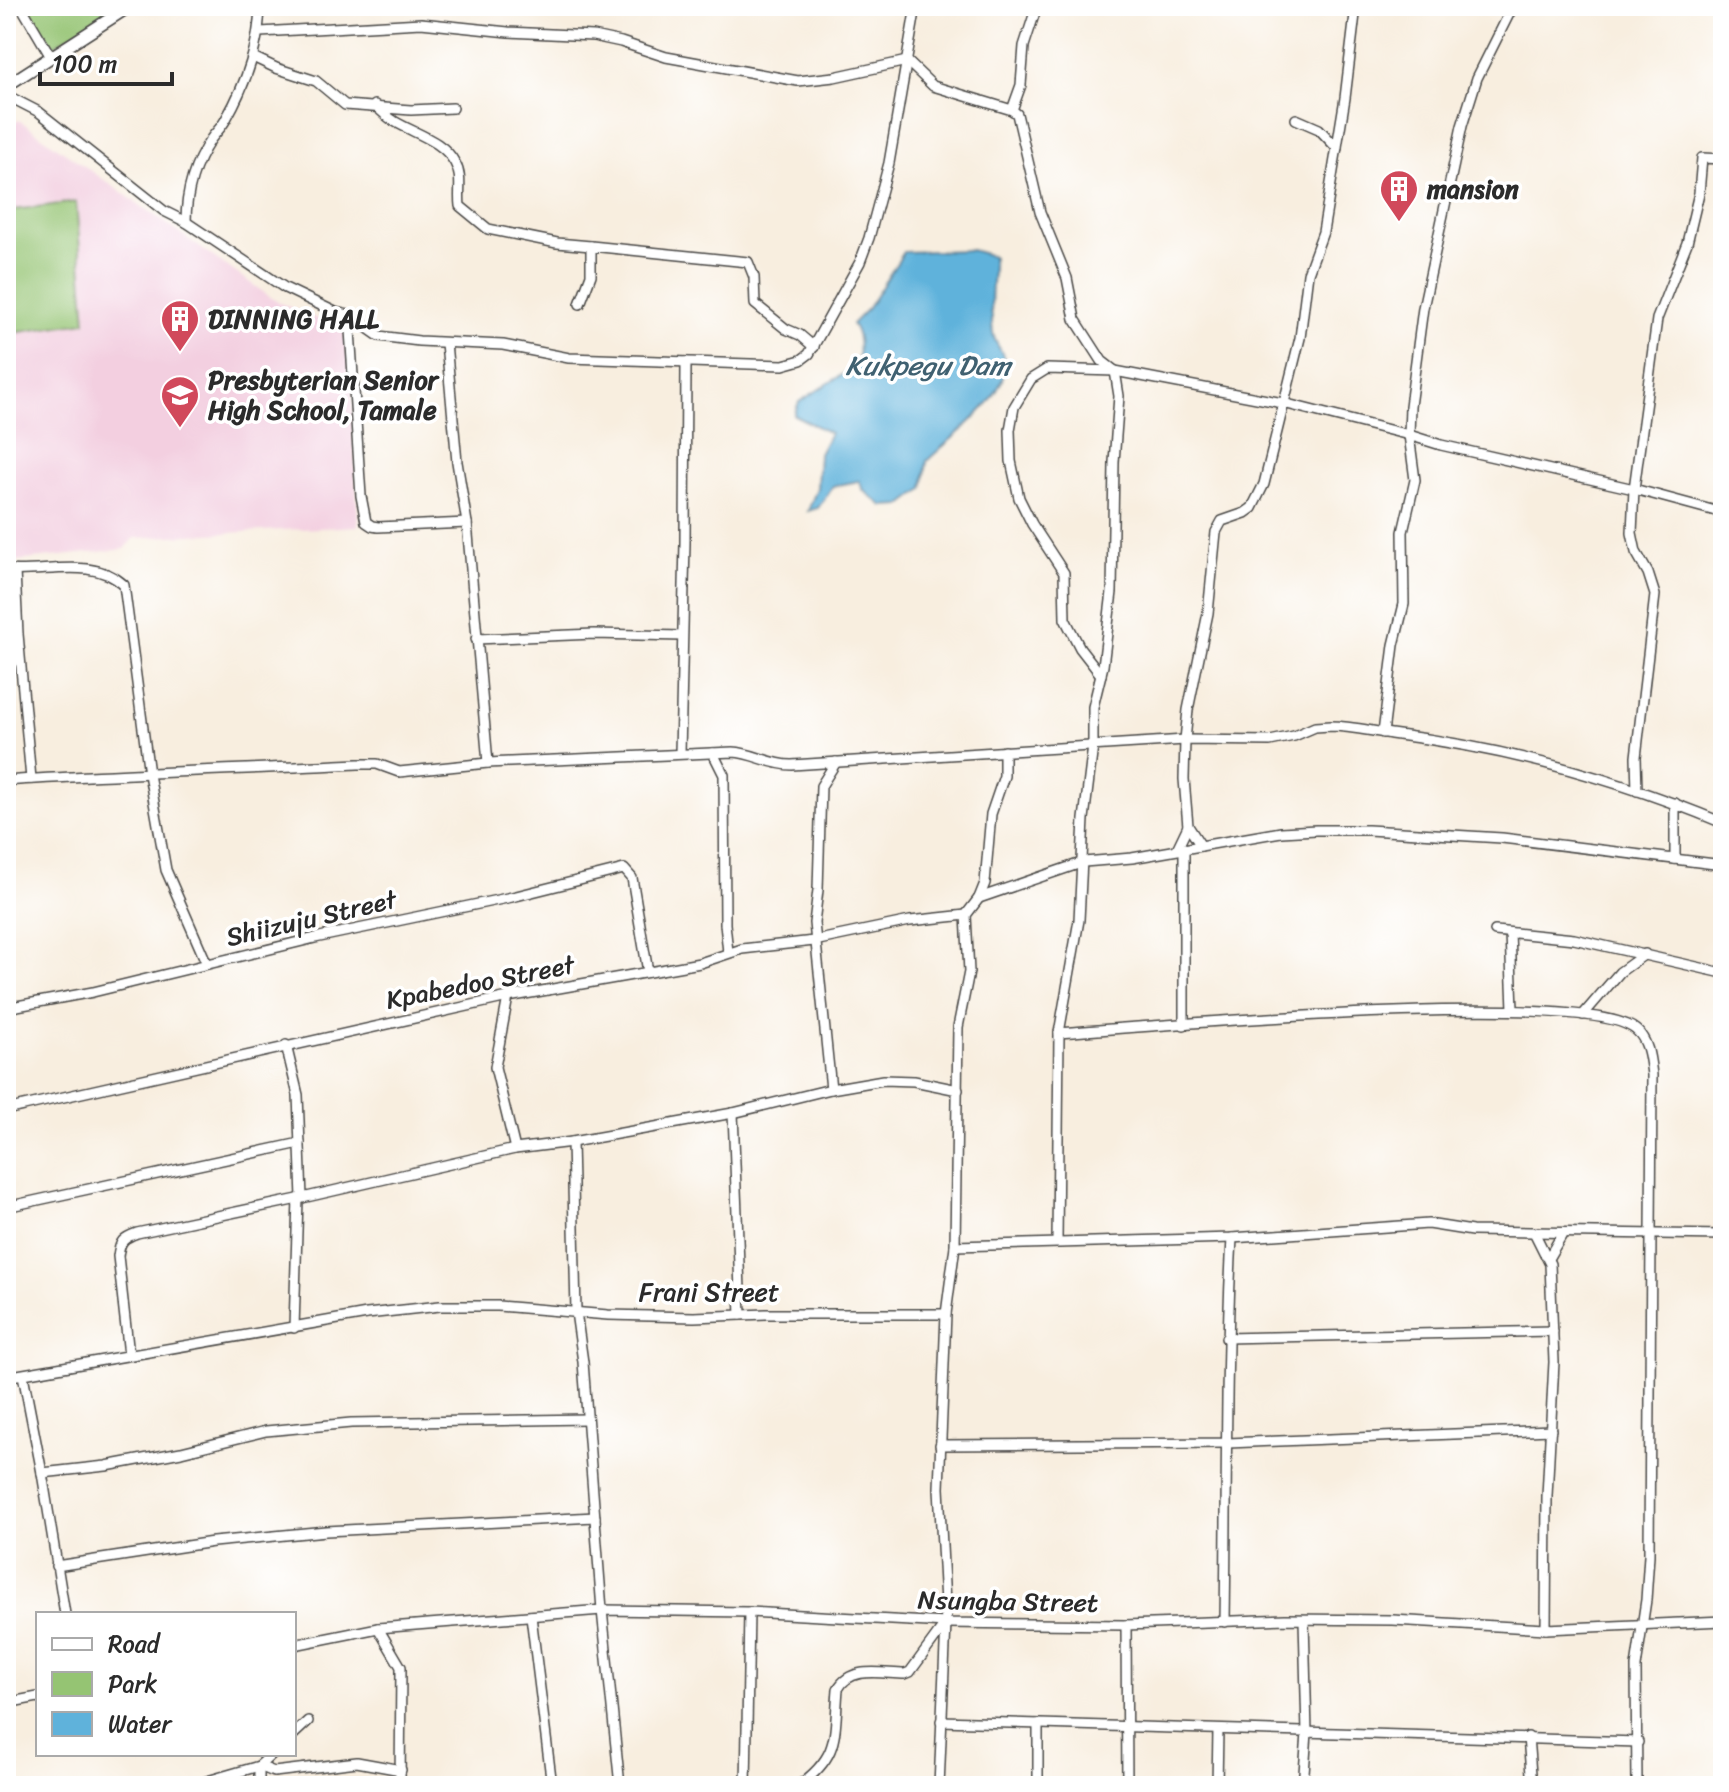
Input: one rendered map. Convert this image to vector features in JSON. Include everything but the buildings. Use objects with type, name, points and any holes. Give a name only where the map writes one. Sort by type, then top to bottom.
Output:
[{"type":"street","points":[[21,6],[51,57]]},
{"type":"street","points":[[6,86],[130,6]]},
{"type":"street","points":[[186,222],[186,200],[198,161],[225,123],[253,57],[260,32],[260,6]]},
{"type":"street","points":[[6,95],[39,112],[164,211],[186,222],[285,288],[335,312],[349,315],[379,336],[503,345],[569,358],[783,365],[801,360],[814,347],[860,262],[869,238],[889,163],[916,6]]},
{"type":"street","points":[[1012,110],[1021,85],[1024,46],[1037,6]]},
{"type":"street","points":[[1184,1025],[1180,848],[1188,826],[1185,740],[1208,613],[1216,532],[1222,521],[1245,513],[1256,503],[1264,484],[1300,338],[1308,273],[1323,232],[1356,6]]},
{"type":"street","points":[[1383,733],[1394,645],[1404,604],[1403,532],[1415,480],[1409,435],[1414,361],[1423,308],[1462,126],[1477,78],[1513,6]]},
{"type":"street","points":[[260,32],[421,23],[593,36],[666,57],[798,81],[856,73],[907,61]]},
{"type":"street","points":[[253,57],[287,73],[316,81],[345,105],[411,110],[453,108]]},
{"type":"street","points":[[907,61],[933,86],[1012,110],[1019,119],[1040,212],[1067,278],[1075,319],[1102,361],[1115,371],[1119,403],[1114,462],[1112,592],[1101,675],[1093,707],[1093,746],[1084,819],[1079,920],[1059,1033],[1057,1242]]},
{"type":"street","points":[[375,105],[391,120],[437,143],[456,163],[461,185],[460,206],[488,229],[557,243],[748,262],[754,277],[755,304],[814,347]]},
{"type":"street","points":[[1296,119],[1319,129],[1337,148]]},
{"type":"street","points":[[1637,791],[1636,757],[1655,595],[1648,573],[1636,552],[1632,533],[1634,489],[1657,319],[1687,243],[1699,193],[1702,158],[1723,159]]},
{"type":"street","points":[[580,304],[591,275],[591,246]]},
{"type":"street","points":[[349,315],[361,496],[366,522],[378,527],[467,523]]},
{"type":"street","points":[[446,343],[457,462],[467,523],[488,763]]},
{"type":"street","points":[[680,753],[686,362]]},
{"type":"street","points":[[1101,675],[1080,648],[1065,619],[1064,573],[1019,498],[1011,461],[1010,430],[1014,407],[1031,379],[1047,369],[1115,371],[1283,403],[1441,445],[1634,489],[1723,513]]},
{"type":"street","points":[[31,779],[11,571],[79,568],[105,573],[124,585],[149,774],[166,870],[207,964]]},
{"type":"street","points":[[476,639],[594,634],[682,636]]},
{"type":"street","points":[[6,781],[358,764],[377,764],[399,772],[488,763],[680,753],[742,752],[782,765],[1185,740],[1270,741],[1315,727],[1330,726],[1482,748],[1637,791],[1723,823]]},
{"type":"street","points":[[939,1786],[946,1623],[939,1488],[940,1445],[946,1314],[955,1246],[958,1027],[969,972],[966,915],[979,898],[987,869],[993,805],[1004,776],[1004,751]]},
{"type":"street","points":[[713,753],[722,765],[724,775],[728,952]]},
{"type":"street","points":[[831,1089],[814,941],[820,796],[826,776],[836,762]]},
{"type":"street","points":[[1675,803],[1675,859]]},
{"type":"street","points":[[1188,826],[1201,846]]},
{"type":"street","points":[[979,898],[1084,862],[1132,858],[1281,832],[1368,830],[1502,838],[1723,865]]},
{"type":"street","name":"Shiizuju Street","points":[[6,1008],[93,992],[624,869],[632,878],[648,972]]},
{"type":"street","name":"Kpabedoo Street","points":[[6,1110],[508,997],[700,963],[728,952],[814,941],[910,921],[966,915]]},
{"type":"street","points":[[1495,931],[1574,939],[1723,973]]},
{"type":"street","points":[[1510,933],[1513,1009]]},
{"type":"street","points":[[1583,1015],[1620,972],[1645,954]]},
{"type":"street","points":[[508,997],[495,1067],[515,1149]]},
{"type":"street","points":[[1059,1033],[1370,1014],[1513,1009],[1583,1015],[1627,1024],[1636,1030],[1648,1050],[1652,1075],[1649,1555],[1636,1667],[1637,1786]]},
{"type":"street","points":[[286,1045],[298,1095],[300,1143],[294,1328]]},
{"type":"street","points":[[129,1355],[118,1256],[119,1244],[125,1237],[515,1149],[733,1113],[831,1089],[883,1080],[914,1081],[958,1090]]},
{"type":"street","points":[[733,1113],[741,1315]]},
{"type":"street","points":[[572,1142],[576,1312],[620,1786]]},
{"type":"street","points":[[6,1207],[300,1143]]},
{"type":"street","points":[[955,1246],[1232,1238],[1428,1224],[1472,1231],[1723,1235]]},
{"type":"street","points":[[1534,1232],[1549,1257],[1553,1331],[1546,1629]]},
{"type":"street","points":[[1549,1257],[1563,1233]]},
{"type":"street","points":[[1225,1622],[1226,1338],[1232,1238]]},
{"type":"street","name":"Frani Street","points":[[6,1377],[367,1314],[440,1306],[498,1306],[694,1317],[946,1314]]},
{"type":"street","points":[[1226,1338],[1553,1331]]},
{"type":"street","points":[[23,1375],[65,1612]]},
{"type":"street","points":[[42,1473],[166,1455],[266,1431],[351,1423],[587,1419]]},
{"type":"street","points":[[940,1445],[1228,1443],[1551,1430]]},
{"type":"street","points":[[56,1566],[213,1542],[312,1532],[595,1517]]},
{"type":"street","name":"Nsungba Street","points":[[296,1645],[378,1628],[602,1610],[749,1612],[946,1623],[1126,1625],[1393,1620],[1546,1629],[1723,1621]]},
{"type":"street","points":[[746,1786],[749,1612]]},
{"type":"street","points":[[531,1616],[552,1786]]},
{"type":"street","points":[[1303,1786],[1307,1733],[1304,1620]]},
{"type":"street","points":[[798,1786],[831,1753],[838,1689],[842,1682],[860,1672],[910,1672],[946,1623]]},
{"type":"street","points":[[1126,1625],[1127,1786]]},
{"type":"street","points":[[378,1628],[401,1667],[400,1786]]},
{"type":"street","points":[[6,1703],[36,1697]]},
{"type":"street","points":[[296,1732],[308,1721]]},
{"type":"street","points":[[941,1721],[1638,1742]]},
{"type":"street","points":[[1038,1724],[1038,1786]]},
{"type":"street","points":[[1217,1786],[1218,1730]]},
{"type":"street","points":[[1528,1737],[1532,1786]]},
{"type":"street","points":[[190,1786],[259,1766],[270,1756]]},
{"type":"street","points":[[259,1766],[269,1771],[279,1771],[357,1762],[401,1770]]},
{"type":"street","points":[[259,1766],[259,1786]]},
{"type":"shaded area","name":"Presbyterian Senior High School, Tamale","points":[[19,120],[276,301],[349,333],[358,526],[134,538],[125,549],[6,562],[6,128]]},
{"type":"green space","points":[[27,6],[116,6],[52,47]]},
{"type":"green space","points":[[76,202],[86,322],[6,334],[6,211]]},
{"type":"water","name":"Kukpegu Dam","points":[[971,250],[993,256],[992,330],[1005,362],[1002,380],[995,393],[974,418],[927,461],[923,489],[902,505],[883,506],[863,490],[859,481],[833,486],[818,508],[808,511],[817,488],[819,454],[830,433],[794,415],[799,402],[845,373],[858,360],[858,337],[852,324],[868,308],[904,252]]},
{"type":"place","name":"mansion","points":[[1399,223]]},
{"type":"place","name":"DINNING HALL","points":[[180,353]]},
{"type":"place","name":"Presbyterian Senior High School, Tamale","points":[[180,429]]}]
